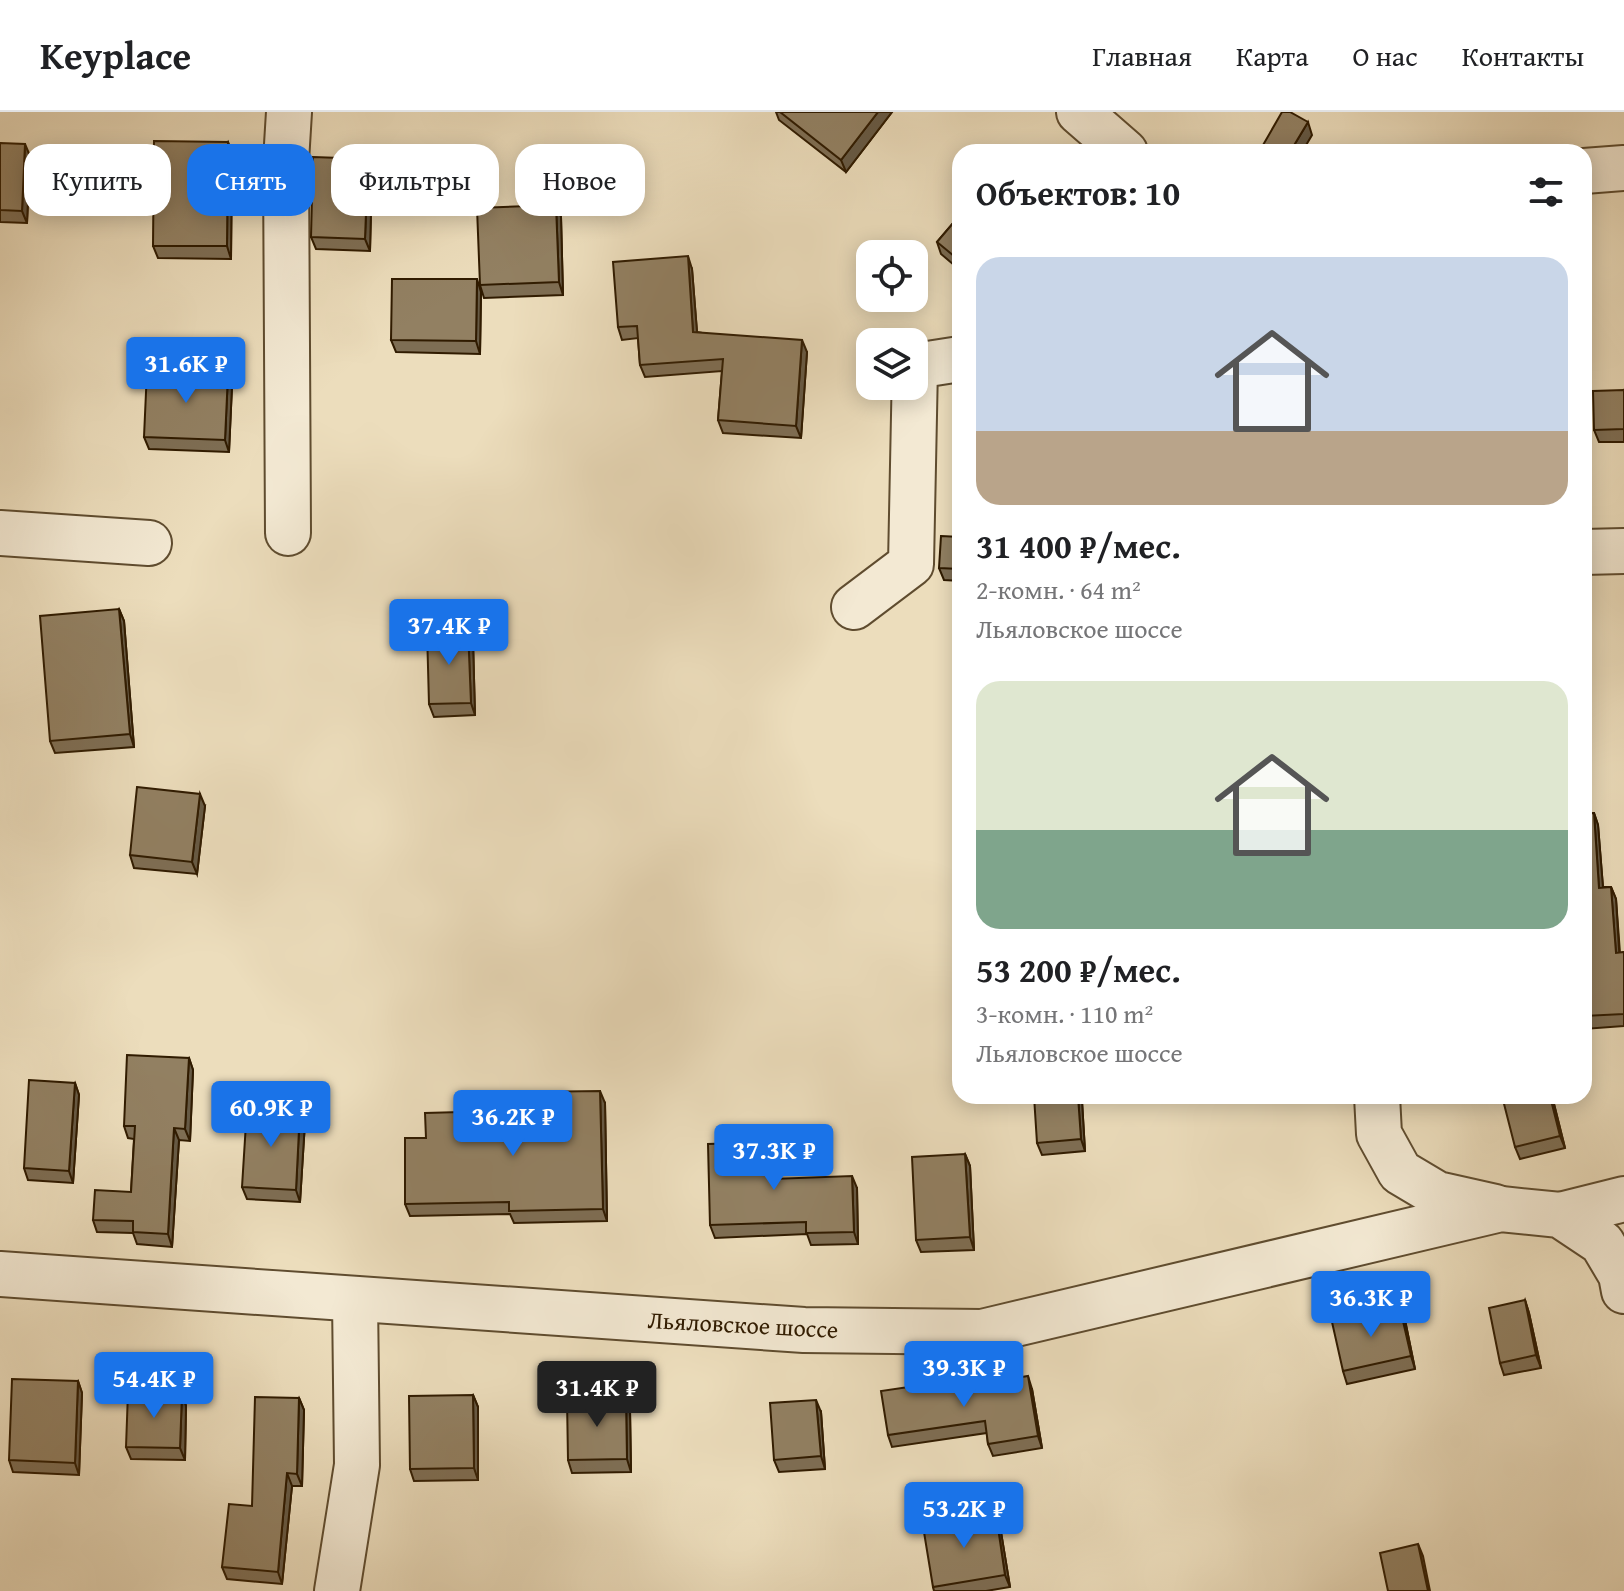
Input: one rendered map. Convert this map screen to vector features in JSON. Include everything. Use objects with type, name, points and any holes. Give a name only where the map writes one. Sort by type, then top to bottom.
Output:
[{"type":"street","points":[[288,533],[286,161],[289,112]]},
{"type":"street","points":[[1079,112],[1116,144]]},
{"type":"street","points":[[1592,170],[1624,168]]},
{"type":"street","points":[[854,607],[911,564],[915,366],[952,360]]},
{"type":"street","points":[[0,533],[149,543]]},
{"type":"street","points":[[1592,552],[1624,551]]},
{"type":"street","points":[[1377,1104],[1379,1134],[1400,1172],[1437,1194],[1501,1209]]},
{"type":"street","points":[[1560,1215],[1624,1199]]},
{"type":"street","name":"Льяловское шоссе","points":[[0,1274],[804,1330],[982,1332],[1501,1209],[1560,1215],[1602,1243],[1621,1275],[1624,1291]]},
{"type":"street","points":[[337,1591],[357,1465],[355,1299]]},
{"type":"building","points":[[780,112],[878,112],[841,160]]},
{"type":"building","points":[[1282,112],[1290,112],[1308,122],[1295,144],[1264,144]]},
{"type":"building","points":[[154,141],[228,142],[187,144],[187,216],[227,216],[227,246],[153,246],[153,216],[171,216],[171,144],[154,144]]},
{"type":"building","points":[[0,143],[25,144],[22,211],[0,210]]},
{"type":"building","points":[[315,157],[331,158],[331,216],[366,216],[365,239],[311,237],[312,216],[315,216]]},
{"type":"building","points":[[499,207],[515,207],[515,216],[556,216],[559,282],[480,285],[477,216],[499,216]]},
{"type":"building","points":[[952,224],[952,254],[937,242]]},
{"type":"building","points":[[688,256],[693,332],[802,340],[796,426],[718,420],[723,359],[640,365],[637,326],[618,327],[613,262]]},
{"type":"building","points":[[392,279],[477,279],[476,341],[391,340]]},
{"type":"building","points":[[147,370],[228,374],[225,440],[144,437]]},
{"type":"building","points":[[1624,390],[1624,429],[1594,430],[1593,391]]},
{"type":"building","points":[[941,536],[952,537],[952,569],[939,568]]},
{"type":"building","points":[[119,609],[130,734],[50,741],[40,616]]},
{"type":"building","points":[[468,629],[471,703],[429,704],[427,630]]},
{"type":"building","points":[[137,787],[200,794],[192,862],[130,855]]},
{"type":"building","points":[[1592,813],[1599,888],[1611,887],[1616,953],[1624,952],[1624,1014],[1592,1016]]},
{"type":"building","points":[[127,1055],[189,1058],[185,1129],[174,1128],[168,1234],[133,1232],[133,1221],[93,1220],[95,1190],[131,1192],[135,1126],[124,1126]]},
{"type":"building","points":[[29,1080],[75,1083],[69,1171],[24,1168]]},
{"type":"building","points":[[600,1091],[603,1209],[509,1211],[509,1202],[405,1204],[405,1138],[426,1138],[425,1113],[461,1112],[462,1134],[528,1133],[527,1092]]},
{"type":"building","points":[[1035,1104],[1079,1104],[1081,1139],[1037,1143]]},
{"type":"building","points":[[1504,1104],[1552,1104],[1560,1136],[1515,1147]]},
{"type":"building","points":[[247,1107],[300,1110],[296,1190],[242,1187]]},
{"type":"building","points":[[771,1142],[772,1179],[852,1176],[854,1232],[806,1233],[806,1222],[710,1225],[708,1144]]},
{"type":"building","points":[[965,1154],[970,1237],[916,1240],[912,1157]]},
{"type":"building","points":[[1525,1300],[1536,1355],[1500,1363],[1489,1308]]},
{"type":"building","points":[[1400,1308],[1411,1356],[1343,1371],[1332,1322]]},
{"type":"building","points":[[1028,1376],[1038,1436],[988,1444],[985,1421],[888,1435],[881,1391],[943,1382],[944,1390]]},
{"type":"building","points":[[12,1379],[78,1381],[75,1463],[9,1460]]},
{"type":"building","points":[[128,1392],[182,1394],[180,1448],[126,1447]]},
{"type":"building","points":[[473,1395],[474,1468],[410,1469],[409,1396]]},
{"type":"building","points":[[255,1397],[299,1398],[297,1474],[287,1473],[278,1572],[222,1567],[229,1504],[252,1506]]},
{"type":"building","points":[[626,1398],[627,1459],[568,1460],[567,1399]]},
{"type":"building","points":[[816,1400],[821,1456],[774,1460],[770,1403]]},
{"type":"building","points":[[996,1514],[1005,1575],[933,1587],[923,1526]]},
{"type":"building","points":[[1418,1544],[1428,1591],[1388,1591],[1380,1553]]}]
